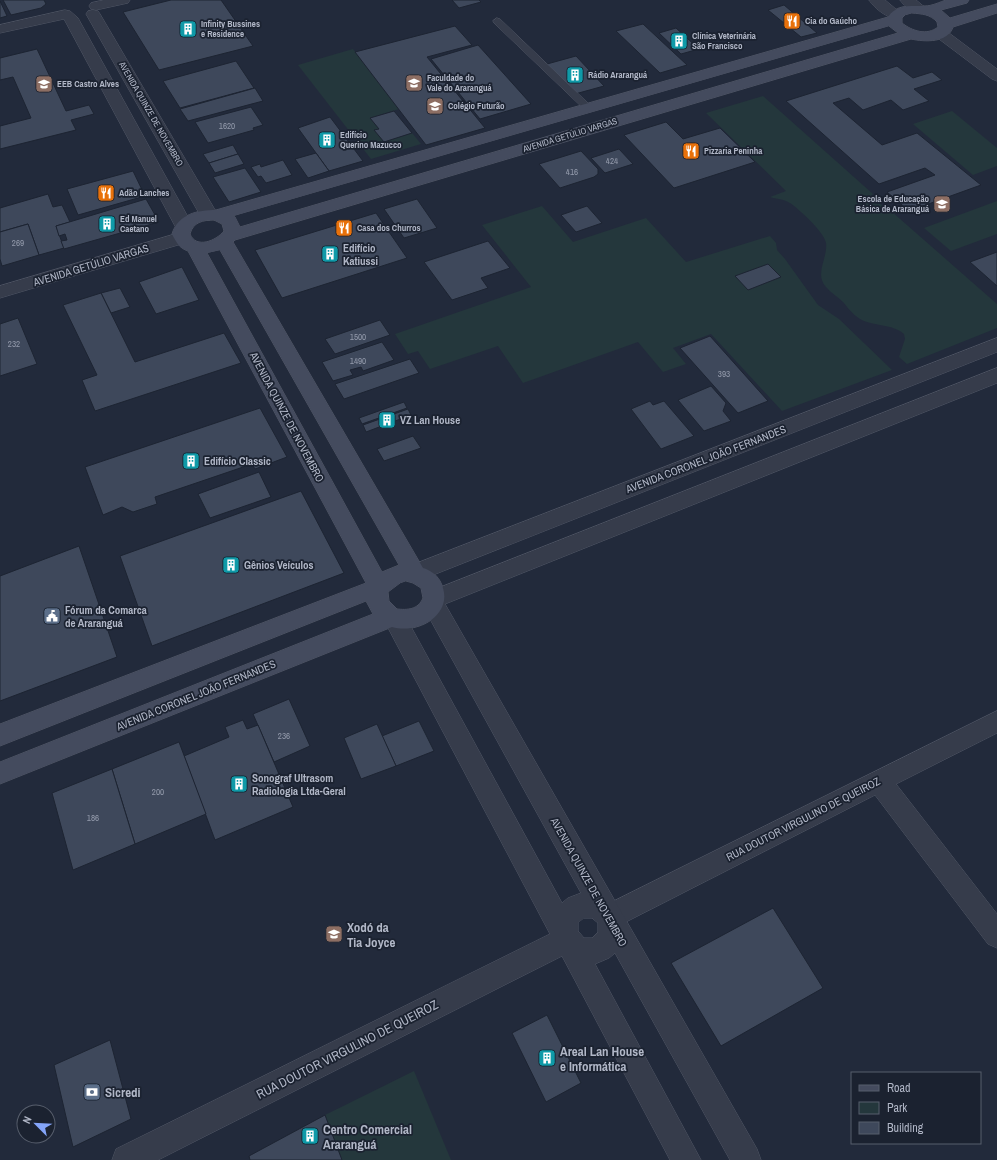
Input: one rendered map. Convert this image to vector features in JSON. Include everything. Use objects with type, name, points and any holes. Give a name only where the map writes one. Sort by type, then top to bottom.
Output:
[{"type":"main road","points":[[923,10],[962,0]]},
{"type":"main road","points":[[923,10],[940,16],[943,28],[997,8]]},
{"type":"main road","name":"AVENIDA GETÚLIO VARGAS","points":[[213,215],[588,108],[895,18],[905,10],[923,10]]},
{"type":"main road","points":[[895,18],[899,28],[911,34]]},
{"type":"main road","name":"AVENIDA GETÚLIO VARGAS","points":[[227,239],[911,34],[923,36],[943,28]]},
{"type":"main road","points":[[213,215],[229,221],[233,231],[227,239],[210,247],[187,237],[194,218],[213,215]]},
{"type":"main road","name":"AVENIDA QUINZE DE NOVEMBRO","points":[[187,237],[379,587]]},
{"type":"main road","points":[[227,239],[415,573]]},
{"type":"main road","points":[[398,573],[415,573],[429,580],[435,592],[434,602],[428,610],[417,617],[404,620],[393,618],[384,613],[379,607],[377,594],[379,587],[390,576],[398,573]]},
{"type":"main road","points":[[0,735],[379,587]]},
{"type":"main road","name":"AVENIDA CORONEL JOÃO FERNANDES","points":[[0,773],[393,618]]},
{"type":"street","points":[[0,29],[78,7],[122,0]]},
{"type":"street","points":[[876,0],[895,18]]},
{"type":"street","points":[[907,0],[923,10]]},
{"type":"street","name":"AVENIDA QUINZE DE NOVEMBRO","points":[[78,7],[213,215]]},
{"type":"street","name":"AVENIDA QUINZE DE NOVEMBRO","points":[[78,7],[187,237]]},
{"type":"street","points":[[943,28],[997,76]]},
{"type":"street","name":"AVENIDA GETÚLIO VARGAS","points":[[0,292],[187,237]]},
{"type":"street","name":"AVENIDA CORONEL JOÃO FERNANDES","points":[[415,573],[997,345]]},
{"type":"street","points":[[434,602],[997,375]]},
{"type":"street","name":"AVENIDA QUINZE DE NOVEMBRO","points":[[434,602],[609,918],[746,1160]]},
{"type":"street","points":[[393,618],[568,939],[686,1160]]},
{"type":"street","name":"RUA DOUTOR VIRGULINO DE QUEIROZ","points":[[609,918],[997,721]]},
{"type":"street","points":[[879,781],[997,935]]},
{"type":"street","points":[[568,939],[564,932],[566,917],[576,906],[583,904],[598,907],[609,918]]},
{"type":"street","name":"RUA DOUTOR VIRGULINO DE QUEIROZ","points":[[127,1160],[568,939]]},
{"type":"lane","points":[[497,21],[588,108]]},
{"type":"green space","points":[[353,49],[399,109],[370,118],[379,129],[375,131],[384,142],[412,133],[421,144],[371,159],[298,65]]},
{"type":"green space","points":[[763,96],[873,194],[871,196],[891,211],[997,304],[997,328],[907,364],[899,357],[905,339],[904,334],[896,329],[860,319],[828,289],[821,277],[826,243],[821,233],[799,210],[790,203],[770,197],[786,191],[706,113]]},
{"type":"green space","points":[[952,111],[997,148],[997,166],[973,175],[913,124]]},
{"type":"green space","points":[[997,201],[997,234],[951,251],[924,228]]},
{"type":"green space","points":[[542,206],[573,242],[646,218],[686,262],[770,236],[776,243],[777,250],[818,305],[839,319],[892,370],[782,411],[711,334],[673,348],[686,364],[663,372],[638,342],[523,383],[498,346],[430,369],[418,351],[408,354],[395,334],[531,287],[482,225]]},
{"type":"green space","points":[[414,1071],[451,1160],[342,1160],[325,1115]]},
{"type":"building","points":[[3,0],[44,0],[46,4],[41,8],[11,15]]},
{"type":"building","name":"Infinity Bussines e Residence","points":[[171,0],[221,0],[253,46],[159,70],[123,12]]},
{"type":"building","points":[[452,0],[479,0],[481,2],[459,8]]},
{"type":"building","points":[[0,1],[7,16],[0,18]]},
{"type":"building","name":"Cia do Gaúcho","points":[[784,5],[817,33],[801,37],[768,10]]},
{"type":"building","points":[[643,24],[687,65],[660,73],[616,31]]},
{"type":"building","name":"Faculdade do Vale do Araranguá","points":[[455,26],[472,45],[427,57],[485,128],[426,145],[355,52]]},
{"type":"building","name":"Clínica Veterinária São Francisco","points":[[676,28],[699,49],[681,54],[659,33]]},
{"type":"building","points":[[478,45],[531,104],[480,119],[431,59]]},
{"type":"building","points":[[37,49],[66,111],[89,105],[94,114],[71,120],[76,130],[0,149],[0,126],[31,118],[13,77],[0,80],[0,58]]},
{"type":"building","name":"Rádio Araranguá","points":[[576,56],[604,86],[575,94],[547,64]]},
{"type":"building","points":[[236,61],[254,88],[180,108],[163,81]]},
{"type":"building","points":[[897,66],[913,78],[932,72],[942,80],[914,89],[929,101],[903,110],[891,100],[863,110],[849,98],[833,103],[882,145],[917,133],[981,185],[909,211],[887,192],[935,175],[925,168],[879,184],[786,101]]},
{"type":"building","points":[[255,88],[263,101],[188,121],[180,109]]},
{"type":"building","points":[[251,107],[263,125],[253,128],[254,130],[208,143],[195,122]]},
{"type":"building","points":[[394,111],[412,133],[384,142],[374,130],[379,129],[370,118]]},
{"type":"building","name":"Edifício Querino Mazucco","points":[[330,117],[363,161],[329,171],[298,128]]},
{"type":"building","name":"Pizzaria Peninha","points":[[666,122],[683,139],[720,128],[755,162],[674,188],[624,135]]},
{"type":"building","points":[[233,145],[238,154],[209,163],[203,154]]},
{"type":"building","points":[[619,149],[633,164],[605,173],[591,158]]},
{"type":"building","points":[[581,151],[598,169],[598,174],[594,177],[560,188],[539,164]]},
{"type":"building","points":[[316,153],[329,171],[308,178],[295,159]]},
{"type":"building","points":[[238,154],[244,164],[215,173],[209,163]]},
{"type":"building","points":[[283,160],[292,175],[266,183],[261,176],[258,177],[251,167],[260,164],[261,167]]},
{"type":"building","points":[[245,168],[261,192],[229,202],[213,177]]},
{"type":"building","name":"Adão Lanches","points":[[133,171],[145,196],[78,215],[67,189]]},
{"type":"building","points":[[48,194],[53,207],[62,205],[70,222],[56,226],[64,248],[39,255],[28,224],[0,232],[0,208]]},
{"type":"building","name":"Ed Manuel Caetano","points":[[146,199],[159,222],[64,249],[61,241],[67,240],[65,234],[59,236],[56,226]]},
{"type":"building","points":[[417,199],[437,228],[404,238],[384,209]]},
{"type":"building","points":[[587,206],[602,223],[576,232],[561,215]]},
{"type":"building","name":"Edifício Katiussi","points":[[376,213],[407,258],[282,298],[255,250]]},
{"type":"building","points":[[28,224],[39,255],[2,266],[0,259],[0,232]]},
{"type":"building","points":[[488,241],[510,268],[481,278],[488,288],[452,300],[424,262]]},
{"type":"building","points":[[997,252],[997,286],[970,262]]},
{"type":"building","points":[[768,264],[781,277],[748,290],[735,276]]},
{"type":"building","points":[[182,267],[199,300],[156,314],[139,282]]},
{"type":"building","points":[[120,288],[130,307],[111,313],[101,293]]},
{"type":"building","points":[[101,293],[135,362],[224,333],[241,363],[95,411],[82,380],[97,375],[63,305]]},
{"type":"building","points":[[18,318],[37,364],[0,376],[0,324]]},
{"type":"building","points":[[380,320],[390,335],[335,354],[325,339]]},
{"type":"building","points":[[710,336],[768,401],[738,413],[680,348]]},
{"type":"building","points":[[382,342],[394,360],[363,371],[361,367],[350,370],[353,375],[333,381],[322,362]]},
{"type":"building","points":[[410,359],[419,373],[344,399],[335,384]]},
{"type":"building","points":[[711,386],[726,403],[723,411],[731,421],[704,431],[678,400]]},
{"type":"building","points":[[650,401],[653,405],[664,401],[694,436],[661,449],[631,409]]},
{"type":"building","points":[[404,402],[407,408],[362,424],[359,418]]},
{"type":"building","name":"Edifício Classic","points":[[260,408],[287,457],[255,469],[252,464],[155,497],[157,504],[133,512],[122,507],[103,515],[85,467]]},
{"type":"building","name":"VZ Lan House","points":[[408,409],[411,415],[366,432],[363,425]]},
{"type":"building","points":[[413,436],[421,448],[384,461],[377,449]]},
{"type":"building","points":[[259,472],[271,497],[210,518],[198,494]]},
{"type":"building","name":"Gênios Veículos","points":[[301,491],[344,573],[152,646],[120,556]]},
{"type":"building","name":"Fórum da Comarca de Araranguá","points":[[79,546],[117,657],[0,701],[0,576]]},
{"type":"building","points":[[289,699],[310,746],[274,762],[253,714]]},
{"type":"building","name":"Sonograf Ultrasom Radiologia Ltda-Geral","points":[[243,720],[247,729],[258,725],[293,807],[215,840],[184,756],[229,737],[225,727]]},
{"type":"building","points":[[419,721],[434,751],[396,766],[382,736]]},
{"type":"building","points":[[377,724],[396,766],[361,779],[344,738]]},
{"type":"building","points":[[179,742],[206,814],[135,844],[112,769]]},
{"type":"building","points":[[112,769],[135,844],[73,870],[52,793]]},
{"type":"building","points":[[773,908],[823,988],[721,1046],[671,963]]},
{"type":"building","name":"Areal Lan House e Informática","points":[[547,1015],[581,1083],[546,1102],[512,1033]]},
{"type":"building","name":"Sicredi","points":[[110,1040],[131,1119],[73,1147],[54,1065]]},
{"type":"building","name":"Centro Comercial Araranguá","points":[[325,1115],[342,1160],[250,1160],[249,1156]]},
{"type":"place","name":"Cia do Gaúcho","points":[[792,21]]},
{"type":"place","name":"Infinity Bussines e Residence","points":[[188,29]]},
{"type":"place","name":"Clínica Veterinária São Francisco","points":[[679,41]]},
{"type":"place","name":"Rádio Araranguá","points":[[575,75]]},
{"type":"place","name":"Faculdade do Vale do Araranguá","points":[[414,83]]},
{"type":"place","name":"EEB Castro Alves","points":[[44,84]]},
{"type":"place","name":"Colégio Futurão","points":[[435,106]]},
{"type":"place","name":"Edifício Querino Mazucco","points":[[327,140]]},
{"type":"place","name":"Pizzaria Peninha","points":[[691,151]]},
{"type":"place","name":"Adão Lanches","points":[[106,193]]},
{"type":"place","name":"Escola de Educação Básica de Araranguá","points":[[942,204]]},
{"type":"place","name":"Ed Manuel Caetano","points":[[107,224]]},
{"type":"place","name":"Casa dos Churros","points":[[344,228]]},
{"type":"place","name":"Edifício Katiussi","points":[[330,254]]},
{"type":"place","name":"VZ Lan House","points":[[387,420]]},
{"type":"place","name":"Edifício Classic","points":[[191,461]]},
{"type":"place","name":"Gênios Veículos","points":[[231,565]]},
{"type":"place","name":"Fórum da Comarca de Araranguá","points":[[52,616]]},
{"type":"place","name":"Sonograf Ultrasom Radiologia Ltda-Geral","points":[[239,784]]},
{"type":"place","name":"Xodó da Tia Joyce","points":[[334,934]]},
{"type":"place","name":"Areal Lan House e Informática","points":[[547,1058]]},
{"type":"place","name":"Sicredi","points":[[92,1092]]},
{"type":"place","name":"Centro Comercial Araranguá","points":[[310,1136]]}]
